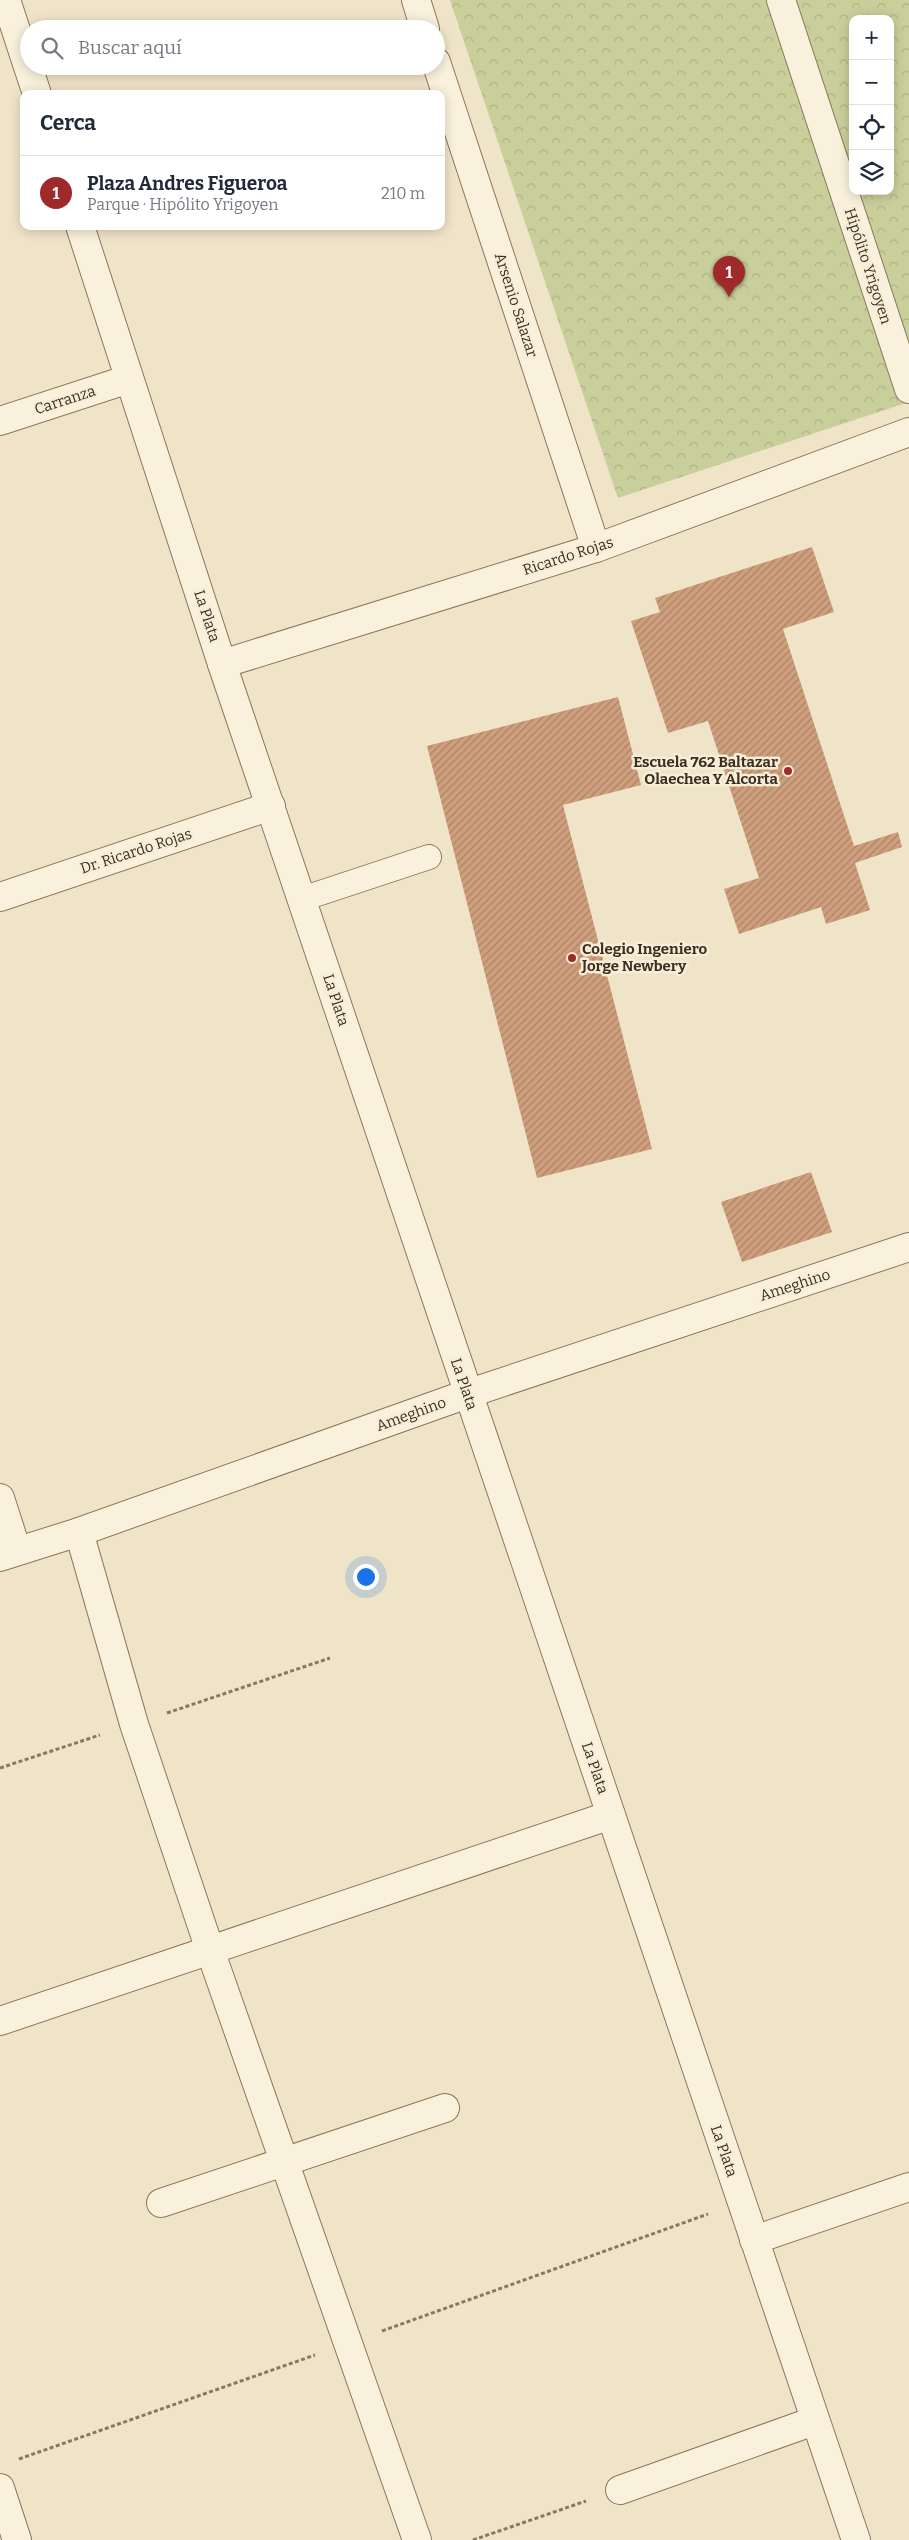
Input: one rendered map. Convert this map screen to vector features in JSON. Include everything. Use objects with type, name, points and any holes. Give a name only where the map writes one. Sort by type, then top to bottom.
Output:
[{"type":"street","points":[[6,0],[20,42]]},
{"type":"street","points":[[416,0],[422,20]]},
{"type":"street","name":"Hipólito Yrigoyen","points":[[781,0],[909,389]]},
{"type":"street","points":[[31,75],[36,90]]},
{"type":"street","name":"Arsenio Salazar","points":[[440,75],[596,548]]},
{"type":"street","name":"La Plata","points":[[81,230],[222,664],[814,2421],[856,2540]]},
{"type":"street","name":"Carranza","points":[[0,421],[129,378]]},
{"type":"street","name":"Ricardo Rojas","points":[[222,664],[596,548],[909,432]]},
{"type":"street","name":"Dr. Ricardo Rojas","points":[[0,897],[271,806]]},
{"type":"street","name":"Ameghino","points":[[9,1554],[79,1532],[468,1394],[909,1246]]},
{"type":"street","points":[[0,1498],[9,1554]]},
{"type":"street","points":[[79,1532],[134,1724],[210,1950],[417,2540]]},
{"type":"street","points":[[0,2021],[611,1815]]},
{"type":"street","points":[[161,2203],[445,2108]]},
{"type":"street","points":[[754,2240],[909,2187]]},
{"type":"street","points":[[620,2490],[814,2421]]},
{"type":"street","points":[[0,2488],[17,2540]]},
{"type":"lane","points":[[302,900],[429,857]]},
{"type":"path","points":[[473,2540],[620,2490]]},
{"type":"green space","points":[[450,0],[909,0],[909,402],[618,498]]},
{"type":"building","points":[[812,547],[834,612],[783,629],[854,846],[898,832],[902,847],[855,863],[870,910],[826,924],[821,907],[739,934],[724,889],[759,878],[708,721],[668,733],[631,621],[660,612],[655,598]]},
{"type":"building","points":[[618,697],[641,785],[563,805],[652,1149],[537,1178],[427,746]]},
{"type":"building","points":[[811,1172],[832,1232],[742,1262],[721,1202]]},
{"type":"place","name":"Plaza Andres Figueroa","points":[[729,297]]},
{"type":"place","name":"Escuela 762 Baltazar Olaechea Y Alcorta","points":[[788,771]]},
{"type":"place","name":"Colegio Ingeniero Jorge Newbery","points":[[572,958]]}]
